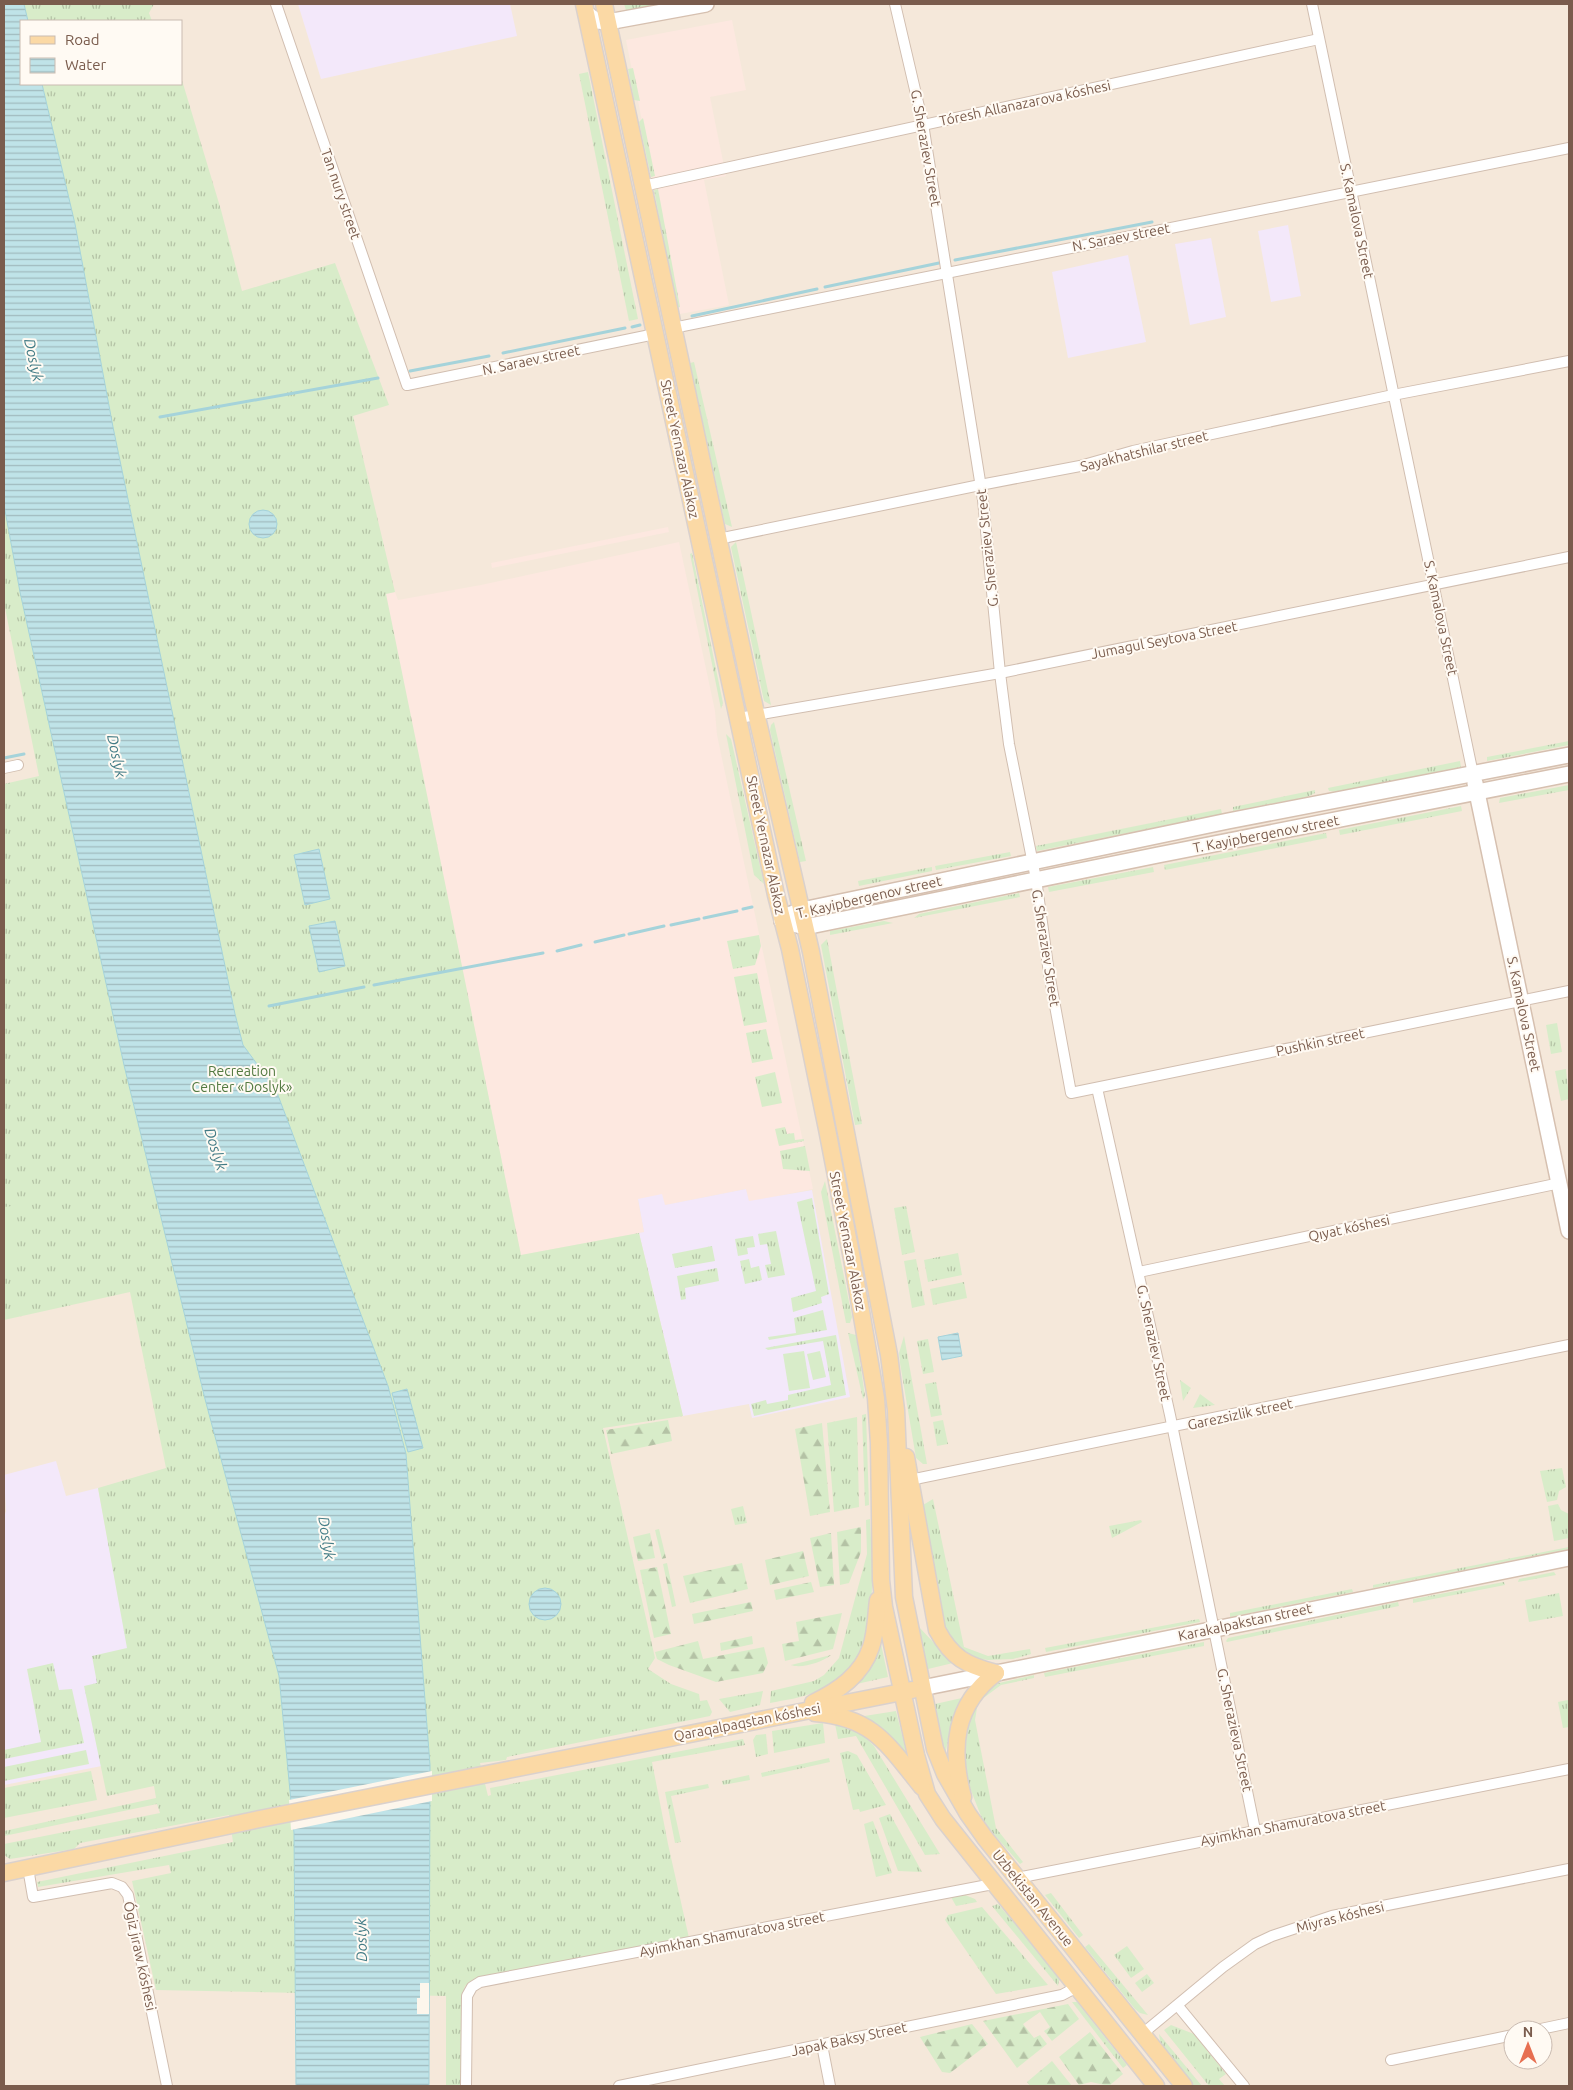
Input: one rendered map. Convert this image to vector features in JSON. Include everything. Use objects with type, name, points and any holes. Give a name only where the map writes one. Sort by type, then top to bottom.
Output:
[{"type":"main road","name":"Street Yernazar Alakoz","points":[[604,4],[756,714],[802,910],[890,1355],[896,1410],[904,1596],[922,1688]]},
{"type":"main road","points":[[585,8],[597,21],[608,22],[706,4]]},
{"type":"main road","name":"Street Yernazar Alakoz","points":[[585,8],[782,921],[792,958],[847,1232],[876,1398],[880,1442],[881,1580],[902,1692]]},
{"type":"main road","points":[[592,42],[597,34],[603,33],[611,39]]},
{"type":"main road","name":"T. Kayipbergenov street","points":[[782,921],[791,914],[802,910],[1032,861],[1569,755]]},
{"type":"main road","name":"S. Kamalova Street","points":[[1474,774],[1569,1231]]},
{"type":"main road","name":"T. Kayipbergenov street","points":[[782,921],[805,927],[832,922],[1036,879],[1569,774]]},
{"type":"main road","points":[[826,905],[823,914],[826,919],[832,922]]},
{"type":"main road","points":[[847,1232],[864,1229]]},
{"type":"main road","points":[[896,1410],[937,1630],[953,1654],[964,1662],[996,1673],[972,1696],[958,1733],[957,1768],[968,1814]]},
{"type":"main road","name":"Karakalpakstan street","points":[[922,1688],[1569,1558]]},
{"type":"main road","points":[[796,1712],[835,1692],[862,1666],[871,1647],[881,1580]]},
{"type":"main road","name":"Qaraqalpaqstan kóshesi","points":[[28,1868],[255,1820],[922,1688]]},
{"type":"main road","name":"Uzbekistan Avenue","points":[[922,1688],[935,1749],[944,1774],[968,1814],[1184,2086]]},
{"type":"main road","name":"Uzbekistan Avenue","points":[[902,1692],[927,1794],[942,1819],[1156,2086]]},
{"type":"main road","points":[[796,1712],[830,1714],[847,1718],[868,1727],[900,1760],[927,1794]]},
{"type":"main road","points":[[4,1873],[28,1868]]},
{"type":"street","name":"Tan nury street","points":[[276,4],[407,385]]},
{"type":"street","name":"G. Sheraziev Street","points":[[895,4],[924,124],[980,485],[1000,673],[1012,763],[1036,879],[1049,973],[1071,1093]]},
{"type":"street","name":"S. Kamalova Street","points":[[1312,4],[1474,774]]},
{"type":"street","name":"Tóresh Allanazarova kóshesi","points":[[643,186],[1319,39]]},
{"type":"street","name":"N. Saraev street","points":[[673,328],[1569,148]]},
{"type":"street","name":"N. Saraev street","points":[[407,385],[655,334]]},
{"type":"street","name":"Sayakhatshilar street","points":[[718,539],[1080,466],[1133,451],[1393,395],[1569,361]]},
{"type":"street","name":"Jumagul Seytova Street","points":[[739,718],[1000,673],[1569,557]]},
{"type":"street","points":[[4,768],[18,765]]},
{"type":"street","name":"Pushkin street","points":[[1071,1093],[1569,991]]},
{"type":"street","name":"G. Sheraziev Street","points":[[1097,1088],[1139,1272],[1214,1629]]},
{"type":"street","name":"Qıyat kóshesi","points":[[1139,1272],[1560,1183]]},
{"type":"street","name":"Garezsizlik street","points":[[910,1480],[1172,1428],[1569,1345]]},
{"type":"street","points":[[899,1502],[904,1486],[910,1480]]},
{"type":"street","name":"G. Sherazieva Street","points":[[1214,1629],[1255,1830]]},
{"type":"street","name":"Ayimkhan Shamuratova street","points":[[1017,1878],[1569,1769]]},
{"type":"street","name":"Ógiz jıraw kóshesi","points":[[28,1868],[33,1897],[112,1883],[122,1887],[128,1895],[167,2086]]},
{"type":"street","name":"Miyras kóshesi","points":[[1142,2034],[1223,1967],[1255,1944],[1272,1936],[1332,1916],[1569,1869]]},
{"type":"street","name":"Ayimkhan Shamuratova street","points":[[466,2086],[468,1996],[472,1987],[480,1982],[993,1884]]},
{"type":"street","name":"Japak Baksy Street","points":[[619,2086],[1062,1995],[1077,1987]]},
{"type":"street","points":[[1178,2006],[1244,2086]]},
{"type":"street","points":[[1553,2026],[1569,2023]]},
{"type":"street","points":[[1391,2060],[1503,2037]]},
{"type":"street","points":[[822,2045],[830,2086]]},
{"type":"shaded area","points":[[4,4],[1569,4],[1569,2086],[4,2086]]},
{"type":"shaded area","points":[[298,4],[510,4],[517,36],[321,79]]},
{"type":"shaded area","points":[[732,20],[746,90],[710,97],[726,176],[704,180],[729,305],[680,314],[626,40]]},
{"type":"shaded area","points":[[1288,225],[1301,296],[1271,302],[1258,231]]},
{"type":"shaded area","points":[[1211,238],[1226,317],[1190,325],[1175,244]]},
{"type":"shaded area","points":[[1128,255],[1146,342],[1068,358],[1052,272]]},
{"type":"shaded area","points":[[668,527],[669,532],[492,568],[491,563]]},
{"type":"shaded area","points":[[679,542],[715,711],[717,735],[813,1189],[749,1202],[746,1189],[665,1205],[638,1200],[644,1232],[521,1255],[385,594],[395,592],[398,600],[481,585]]},
{"type":"shaded area","points":[[746,1189],[749,1201],[812,1190],[850,1397],[752,1418],[749,1404],[683,1416],[639,1233],[644,1232],[638,1199],[662,1194],[665,1205]]},
{"type":"shaded area","points":[[56,1461],[66,1496],[98,1488],[148,1757],[4,1785],[4,1517],[6,1511],[4,1475]]},
{"type":"green space","name":"Recreation Center «Doslyk»","points":[[4,4],[154,4],[149,13],[152,20],[20,20],[20,85],[182,85],[182,80],[221,210],[242,291],[335,263],[389,405],[353,416],[395,592],[386,594],[521,1255],[639,1233],[683,1416],[603,1428],[655,1658],[648,1669],[671,1684],[699,1694],[700,1701],[707,1700],[712,1712],[710,1716],[507,1757],[506,1760],[480,1763],[488,1796],[491,1795],[490,1788],[743,1739],[745,1745],[652,1762],[689,1938],[471,1981],[465,1986],[462,1997],[461,2086],[446,2086],[446,1996],[156,1990],[132,1881],[171,1873],[169,1865],[38,1887],[37,1882],[233,1842],[229,1815],[80,1843],[74,1849],[10,1859],[4,1855],[4,1844],[160,1813],[157,1804],[4,1836],[4,1831],[156,1798],[154,1786],[107,1796],[84,1686],[97,1683],[92,1656],[127,1648],[98,1488],[166,1468],[130,1292],[4,1320],[4,784],[39,776],[4,603]]},
{"type":"green space","points":[[624,4],[675,4],[627,13]]},
{"type":"green space","points":[[633,68],[640,101],[634,100],[628,69]]},
{"type":"green space","points":[[588,72],[638,319],[629,321],[579,74]]},
{"type":"green space","points":[[643,118],[655,176],[651,177],[639,122]]},
{"type":"green space","points":[[658,189],[680,307],[676,308],[654,190]]},
{"type":"green space","points":[[694,362],[732,527],[725,524],[690,363]]},
{"type":"green space","points":[[736,542],[771,705],[764,701],[731,547]]},
{"type":"green space","points":[[692,553],[723,703],[721,709],[690,554]]},
{"type":"green space","points":[[774,722],[806,861],[800,862],[770,730]]},
{"type":"green space","points":[[726,734],[731,739],[764,884],[754,875]]},
{"type":"green space","points":[[1569,741],[1569,745],[1487,761],[1487,757]]},
{"type":"green space","points":[[1460,761],[1461,767],[1339,792],[1329,791],[1328,788]]},
{"type":"green space","points":[[1569,785],[1569,790],[1499,803],[1500,798]]},
{"type":"green space","points":[[1315,790],[1315,793],[1307,797],[1233,811],[1233,807]]},
{"type":"green space","points":[[1461,806],[1462,811],[1340,835],[1339,830]]},
{"type":"green space","points":[[1221,809],[1222,814],[1037,851],[1036,846]]},
{"type":"green space","points":[[1326,833],[1327,838],[1165,870],[1164,865]]},
{"type":"green space","points":[[1010,852],[1011,856],[936,870],[935,866]]},
{"type":"green space","points":[[932,867],[932,871],[859,886],[858,881]]},
{"type":"green space","points":[[1153,867],[1154,872],[1049,892],[1048,887]]},
{"type":"green space","points":[[1019,893],[1020,897],[914,918],[919,914]]},
{"type":"green space","points":[[884,921],[893,923],[830,935],[830,931]]},
{"type":"green space","points":[[759,935],[761,946],[755,965],[733,969],[727,941]]},
{"type":"green space","points":[[827,939],[862,1124],[855,1125],[821,945]]},
{"type":"green space","points":[[757,973],[767,1022],[744,1026],[734,977]]},
{"type":"green space","points":[[1557,1023],[1562,1052],[1551,1054],[1546,1025]]},
{"type":"green space","points":[[766,1029],[773,1059],[752,1063],[746,1033]]},
{"type":"green space","points":[[1566,1069],[1569,1099],[1561,1101],[1555,1071]]},
{"type":"green space","points":[[775,1072],[782,1103],[762,1107],[755,1077]]},
{"type":"green space","points":[[785,1127],[787,1134],[794,1133],[795,1140],[804,1139],[804,1141],[779,1146],[775,1129]]},
{"type":"green space","points":[[805,1146],[810,1171],[783,1169],[780,1151]]},
{"type":"green space","points":[[825,1181],[852,1317],[850,1323],[846,1323],[821,1192]]},
{"type":"green space","points":[[812,1198],[829,1294],[821,1297],[822,1303],[793,1312],[791,1298],[816,1291],[797,1202]]},
{"type":"green space","points":[[12,1206],[18,1266],[4,1267],[4,1207]]},
{"type":"green space","points":[[906,1206],[915,1252],[902,1255],[894,1208]]},
{"type":"green space","points":[[776,1231],[785,1275],[768,1278],[765,1265],[771,1264],[767,1244],[760,1245],[758,1234]]},
{"type":"green space","points":[[753,1236],[755,1247],[747,1248],[748,1254],[738,1256],[735,1239]]},
{"type":"green space","points":[[712,1246],[715,1261],[675,1268],[672,1254]]},
{"type":"green space","points":[[958,1253],[962,1275],[928,1282],[924,1260]]},
{"type":"green space","points":[[749,1259],[751,1268],[759,1266],[762,1280],[745,1284],[740,1261]]},
{"type":"green space","points":[[916,1259],[925,1305],[912,1308],[904,1261]]},
{"type":"green space","points":[[717,1268],[719,1281],[685,1288],[686,1299],[681,1300],[677,1276]]},
{"type":"green space","points":[[964,1282],[967,1298],[933,1305],[930,1289]]},
{"type":"green space","points":[[823,1310],[827,1330],[769,1340],[768,1337],[796,1333],[794,1318]]},
{"type":"green space","points":[[848,1333],[856,1335],[865,1396],[863,1399]]},
{"type":"green space","points":[[836,1335],[846,1395],[754,1416],[751,1404],[766,1400],[767,1404],[788,1400],[788,1395],[831,1385],[823,1341],[768,1350],[765,1348]]},
{"type":"green space","points":[[904,1336],[927,1464],[923,1464],[916,1458],[899,1353]]},
{"type":"green space","points":[[928,1339],[934,1372],[923,1374],[917,1341]]},
{"type":"green space","points":[[804,1351],[810,1388],[789,1391],[783,1354]]},
{"type":"green space","points":[[820,1351],[826,1377],[813,1380],[807,1354]]},
{"type":"green space","points":[[1180,1380],[1191,1388],[1183,1401]]},
{"type":"green space","points":[[936,1382],[942,1415],[931,1417],[925,1384]]},
{"type":"green space","points":[[1200,1394],[1215,1405],[1193,1408]]},
{"type":"green space","points":[[866,1414],[869,1505],[865,1506],[862,1415]]},
{"type":"green space","points":[[857,1417],[859,1507],[834,1512],[827,1423]]},
{"type":"green space","points":[[668,1420],[672,1441],[611,1454],[606,1430]]},
{"type":"green space","points":[[943,1420],[948,1444],[937,1446],[933,1422]]},
{"type":"green space","points":[[822,1423],[830,1512],[810,1516],[795,1429]]},
{"type":"green space","points":[[1562,1468],[1566,1487],[1559,1491],[1557,1500],[1547,1502],[1540,1471]]},
{"type":"green space","points":[[933,1499],[964,1647],[988,1656],[1030,1649],[1031,1654],[1013,1659],[988,1660],[973,1658],[957,1651],[943,1628],[923,1516],[923,1505]]},
{"type":"green space","points":[[1558,1504],[1561,1510],[1569,1514],[1569,1538],[1554,1541],[1548,1506]]},
{"type":"green space","points":[[743,1506],[747,1523],[735,1525],[731,1509]]},
{"type":"green space","points":[[870,1519],[872,1597],[866,1637],[859,1654],[850,1669],[829,1685],[805,1696],[770,1703],[771,1691],[814,1681],[824,1675],[839,1658],[867,1554],[866,1520]]},
{"type":"green space","points":[[1141,1520],[1142,1522],[1112,1538],[1109,1526]]},
{"type":"green space","points":[[861,1527],[861,1552],[849,1583],[840,1585],[837,1532]]},
{"type":"green space","points":[[659,1529],[666,1558],[662,1559],[655,1530]]},
{"type":"green space","points":[[650,1533],[655,1558],[638,1561],[633,1537]]},
{"type":"green space","points":[[831,1533],[834,1585],[820,1587],[810,1538]]},
{"type":"green space","points":[[1569,1547],[1569,1549],[1373,1588],[1373,1585]]},
{"type":"green space","points":[[803,1551],[809,1576],[770,1585],[765,1560]]},
{"type":"green space","points":[[667,1563],[676,1606],[672,1607],[663,1564]]},
{"type":"green space","points":[[742,1563],[748,1589],[690,1603],[683,1576]]},
{"type":"green space","points":[[657,1567],[671,1634],[654,1638],[640,1570]]},
{"type":"green space","points":[[1554,1572],[1556,1575],[1518,1582],[1519,1579]]},
{"type":"green space","points":[[811,1582],[814,1592],[776,1600],[774,1590]]},
{"type":"green space","points":[[1504,1582],[1505,1585],[1413,1603],[1413,1599]]},
{"type":"green space","points":[[1352,1589],[1353,1592],[1230,1617],[1230,1613]]},
{"type":"green space","points":[[1559,1593],[1563,1616],[1529,1622],[1525,1600]]},
{"type":"green space","points":[[751,1602],[753,1611],[694,1624],[692,1614]]},
{"type":"green space","points":[[1398,1602],[1399,1606],[1226,1641],[1228,1638]]},
{"type":"green space","points":[[842,1613],[833,1649],[785,1661],[782,1644],[799,1641],[796,1622]]},
{"type":"green space","points":[[1199,1619],[1200,1622],[1046,1652],[1045,1648]]},
{"type":"green space","points":[[918,1626],[953,1663],[928,1669]]},
{"type":"green space","points":[[752,1636],[753,1644],[721,1651],[720,1643]]},
{"type":"green space","points":[[880,1639],[888,1677],[852,1685]]},
{"type":"green space","points":[[698,1641],[703,1659],[764,1647],[768,1663],[763,1673],[716,1682],[657,1659],[655,1652]]},
{"type":"green space","points":[[1204,1642],[1204,1646],[1045,1677],[1044,1673]]},
{"type":"green space","points":[[831,1655],[812,1664],[791,1665]]},
{"type":"green space","points":[[53,1663],[59,1690],[72,1689],[84,1743],[4,1759],[4,1750],[41,1742],[27,1669]]},
{"type":"green space","points":[[1034,1675],[1034,1678],[1001,1685],[978,1702],[975,1720],[996,1828],[1023,1862],[1020,1864],[991,1831],[981,1816],[970,1788],[965,1765],[965,1727],[978,1696],[999,1683]]},
{"type":"green space","points":[[763,1691],[760,1705],[730,1712],[719,1699]]},
{"type":"green space","points":[[962,1698],[953,1717],[945,1755],[935,1704]]},
{"type":"green space","points":[[1568,1700],[1569,1727],[1563,1728],[1558,1702]]},
{"type":"green space","points":[[896,1711],[907,1755],[880,1727],[858,1717]]},
{"type":"green space","points":[[823,1723],[825,1743],[774,1753],[772,1731]]},
{"type":"green space","points":[[835,1724],[856,1732],[874,1746],[940,1854],[925,1855],[856,1736],[838,1739]]},
{"type":"green space","points":[[766,1734],[768,1754],[756,1757],[753,1740],[756,1735]]},
{"type":"green space","points":[[86,1750],[89,1764],[4,1781],[4,1767]]},
{"type":"green space","points":[[848,1751],[857,1755],[886,1805],[860,1812],[859,1809],[853,1810],[840,1753]]},
{"type":"green space","points":[[829,1758],[830,1762],[762,1777],[761,1773]]},
{"type":"green space","points":[[91,1771],[97,1800],[4,1818],[4,1788]]},
{"type":"green space","points":[[749,1775],[750,1780],[723,1785],[722,1781]]},
{"type":"green space","points":[[708,1784],[709,1788],[671,1796],[681,1842],[675,1843],[665,1792]]},
{"type":"green space","points":[[890,1814],[922,1872],[898,1871],[879,1818]]},
{"type":"green space","points":[[873,1821],[892,1873],[876,1877],[864,1824]]},
{"type":"green space","points":[[1051,1893],[1083,1935],[1079,1938],[1045,1895]]},
{"type":"green space","points":[[965,1895],[975,1899],[977,1902],[956,1906],[951,1897]]},
{"type":"green space","points":[[998,1904],[1060,1976],[1058,1986],[992,1906]]},
{"type":"green space","points":[[982,1907],[1048,1985],[996,1994],[945,1920],[948,1915]]},
{"type":"green space","points":[[1089,1944],[1148,2015],[1140,2013],[1135,2009],[1085,1947]]},
{"type":"green space","points":[[1127,1946],[1144,1969],[1131,1978],[1114,1955]]},
{"type":"green space","points":[[1147,1974],[1154,1983],[1142,1992],[1135,1983]]},
{"type":"green space","points":[[1072,2002],[1077,2002],[1127,2065],[1123,2068]]},
{"type":"green space","points":[[1068,2004],[1079,2019],[1052,2041],[1044,2031],[1050,2027],[1040,2012],[1023,2024],[1034,2038],[1040,2035],[1047,2044],[1017,2068],[983,2021]]},
{"type":"green space","points":[[972,2024],[988,2044],[950,2073],[942,2072],[920,2037]]},
{"type":"green space","points":[[1171,2025],[1194,2034],[1226,2074],[1219,2079],[1225,2086],[1209,2086],[1164,2030]]},
{"type":"green space","points":[[1090,2032],[1123,2074],[1109,2086],[1091,2082],[1079,2085],[1059,2057]]},
{"type":"green space","points":[[1159,2034],[1202,2086],[1194,2086],[1161,2047]]},
{"type":"green space","points":[[1052,2061],[1072,2086],[1030,2086],[1027,2082]]},
{"type":"water","name":"Doslyk","points":[[4,4],[24,4],[28,20],[20,20],[20,85],[42,85],[75,224],[113,427],[243,1045],[276,1090],[388,1386],[406,1454],[430,1765],[429,2086],[296,2086],[294,1833],[279,1676],[205,1399],[124,1065],[20,592],[4,505]]},
{"type":"water","points":[[263,510],[273,514],[277,524],[273,534],[263,538],[253,534],[249,524],[253,514]]},
{"type":"water","points":[[319,849],[330,899],[305,905],[294,855]]},
{"type":"water","points":[[335,921],[345,966],[319,972],[309,926]]},
{"type":"water","points":[[958,1333],[962,1356],[942,1360],[938,1337]]},
{"type":"water","points":[[407,1389],[423,1448],[408,1452],[392,1393]]},
{"type":"water","points":[[545,1588],[556,1593],[561,1604],[556,1615],[545,1620],[534,1615],[529,1604],[534,1593]]},
{"type":"pier","points":[[432,1771],[432,1801],[291,1830],[289,1800]]},
{"type":"pier","points":[[420,1983],[429,1983],[429,2014],[417,2014],[417,1998],[420,1998]]},
{"type":"waterway","points":[[955,260],[1152,222]]},
{"type":"waterway","points":[[825,287],[939,263]]},
{"type":"waterway","points":[[692,316],[817,289]]},
{"type":"waterway","points":[[632,327],[640,325]]},
{"type":"waterway","points":[[503,353],[625,328]]},
{"type":"waterway","points":[[410,371],[489,356]]},
{"type":"waterway","points":[[160,417],[378,378]]},
{"type":"waterway","points":[[4,758],[24,754]]},
{"type":"waterway","points":[[743,909],[752,907]]},
{"type":"waterway","points":[[704,918],[737,911]]},
{"type":"waterway","points":[[671,925],[699,919]]},
{"type":"waterway","points":[[629,934],[664,926]]},
{"type":"waterway","points":[[595,942],[624,935]]},
{"type":"waterway","points":[[557,951],[581,945]]},
{"type":"waterway","points":[[374,985],[543,953]]},
{"type":"waterway","points":[[269,1006],[364,987]]}]
